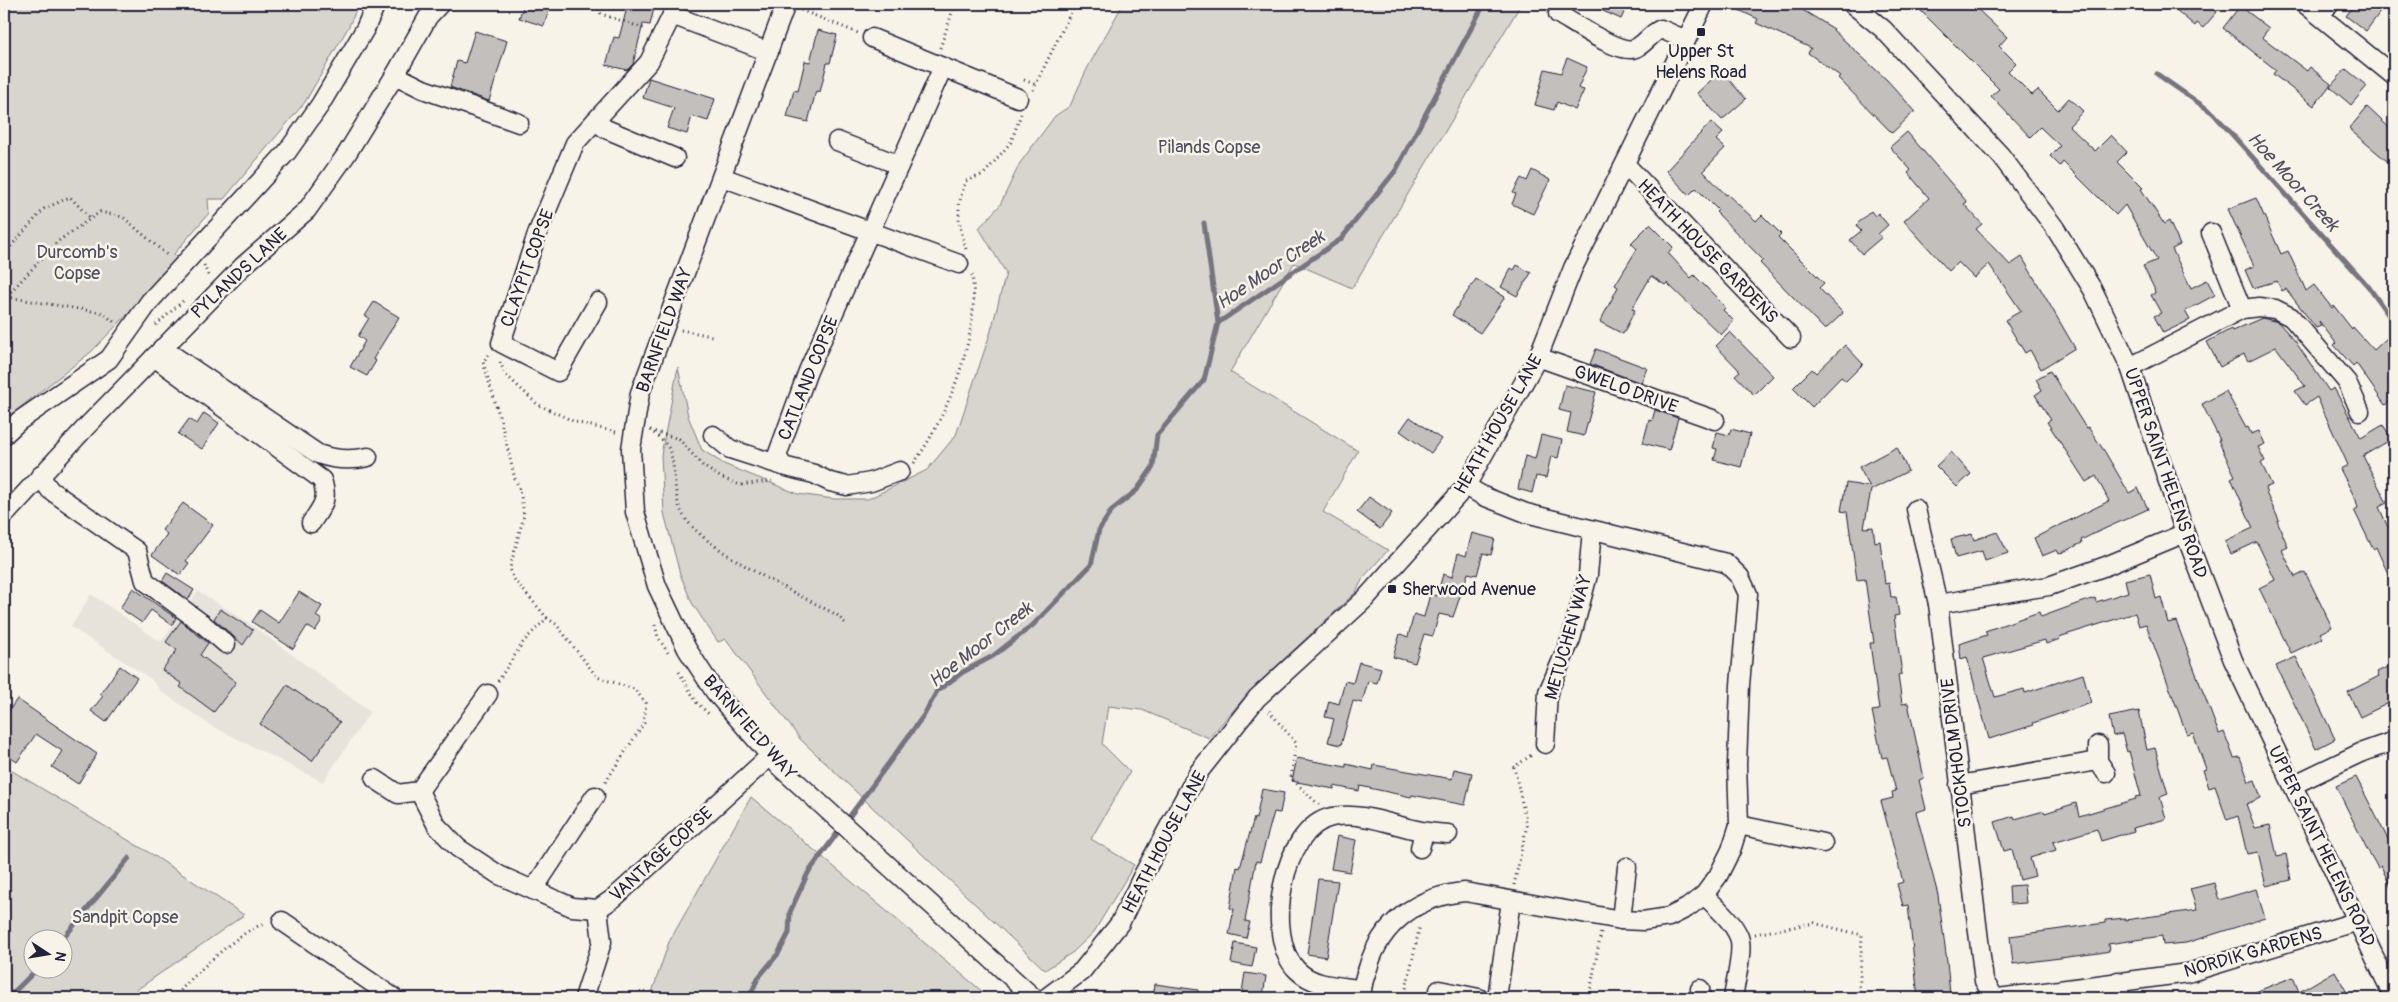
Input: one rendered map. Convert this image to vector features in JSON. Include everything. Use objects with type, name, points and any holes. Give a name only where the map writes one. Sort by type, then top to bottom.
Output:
[{"type":"street","points":[[4,436],[19,421],[109,358],[135,329],[150,320],[150,301],[222,215],[287,152],[320,105],[365,29],[376,4]]},
{"type":"street","name":"PYLANDS LANE","points":[[4,516],[158,352],[243,266],[307,210],[346,155],[428,17],[440,4]]},
{"type":"street","name":"HEATH HOUSE LANE","points":[[1046,998],[1082,971],[1120,923],[1143,875],[1198,773],[1257,698],[1365,599],[1466,486],[1538,357],[1572,268],[1704,4]]},
{"type":"street","name":"UPPER SAINT HELENS ROAD","points":[[1852,4],[1883,29],[2007,164],[2056,228],[2089,282],[2130,367],[2185,533],[2233,660],[2394,998]]},
{"type":"street","points":[[2305,4],[2325,9],[2394,76]]},
{"type":"street","name":"CLAYPIT COPSE","points":[[598,302],[558,372],[501,343],[537,234],[576,143],[649,62],[674,10],[769,52]]},
{"type":"street","name":"BARNFIELD WAY","points":[[793,10],[769,52],[640,393],[631,449],[635,512],[657,586],[687,649],[715,692],[775,761],[1034,998]]},
{"type":"street","points":[[1558,14],[1613,45],[1627,50],[1634,49],[1661,29],[1686,40]]},
{"type":"street","points":[[872,38],[1025,99]]},
{"type":"street","name":"CATLAND COPSE","points":[[905,470],[871,482],[847,486],[830,482],[814,474],[780,473],[778,456],[808,371],[941,66]]},
{"type":"street","points":[[395,75],[423,89],[519,123]]},
{"type":"street","points":[[595,120],[606,129],[675,158]]},
{"type":"street","points":[[837,141],[899,165]]},
{"type":"street","name":"HEATH HOUSE GARDENS","points":[[1624,164],[1791,338]]},
{"type":"street","points":[[722,177],[869,233],[966,265]]},
{"type":"street","points":[[2211,234],[2242,309]]},
{"type":"street","points":[[2130,367],[2242,309],[2260,307],[2275,309],[2291,317],[2347,382],[2360,411]]},
{"type":"street","points":[[158,352],[318,454],[338,459],[355,460],[368,457]]},
{"type":"street","points":[[158,352],[322,480],[326,492],[325,503],[311,523]]},
{"type":"street","name":"GWELO DRIVE","points":[[1538,357],[1715,420]]},
{"type":"street","points":[[713,435],[730,449],[780,473]]},
{"type":"street","points":[[40,476],[50,490],[137,551],[145,581],[226,644]]},
{"type":"street","points":[[1448,834],[1422,840],[1359,817],[1332,817],[1315,824],[1303,837],[1291,858],[1279,908],[1280,931],[1289,961],[1298,971],[1314,982],[1362,994],[1378,941],[1391,924],[1425,900],[1444,894],[1465,892],[1493,895],[1510,900],[1621,920],[1643,921],[1669,917],[1687,908],[1704,895],[1718,876],[1732,850],[1739,825],[1737,765],[1740,685],[1748,594],[1740,577],[1726,563],[1526,513],[1483,496],[1466,486]]},
{"type":"street","name":"STOCKHOLM DRIVE","points":[[1916,509],[1938,604],[1973,903]]},
{"type":"street","name":"METUCHEN WAY","points":[[1545,744],[1548,692],[1571,639],[1588,575],[1592,530]]},
{"type":"street","points":[[1938,604],[2049,586],[2106,566],[2185,533]]},
{"type":"street","points":[[375,778],[398,794],[419,791],[488,694]]},
{"type":"street","points":[[2293,786],[2360,753],[2394,741]]},
{"type":"street","points":[[1959,785],[2101,760]]},
{"type":"street","name":"VANTAGE COPSE","points":[[584,998],[602,942],[598,909],[614,898],[775,761]]},
{"type":"street","points":[[419,791],[437,826],[458,848],[499,875],[572,906],[598,909]]},
{"type":"street","points":[[534,890],[595,796]]},
{"type":"street","points":[[1739,825],[1822,844]]},
{"type":"street","points":[[1621,920],[1626,867]]},
{"type":"street","points":[[1704,895],[1728,920],[1740,937],[1740,955],[1733,998]]},
{"type":"street","points":[[1497,998],[1510,900]]},
{"type":"street","name":"NORDIK GARDENS","points":[[1973,903],[1984,981],[1997,998],[2119,990],[2188,973],[2358,920]]},
{"type":"street","points":[[282,921],[394,998]]},
{"type":"street","points":[[1439,990],[1479,998]]},
{"type":"path","points":[[596,4],[601,14],[663,35]]},
{"type":"path","points":[[793,10],[801,4]]},
{"type":"path","points":[[941,66],[940,47],[955,4]]},
{"type":"path","points":[[905,470],[941,421],[950,400],[972,318],[975,296],[966,265],[959,224],[959,200],[966,182],[984,174],[1011,142],[1025,99],[1076,4]]},
{"type":"path","points":[[793,10],[872,38]]},
{"type":"path","points":[[4,254],[44,209],[70,197],[90,218]]},
{"type":"path","points":[[5,298],[58,242],[100,212],[123,217],[157,249],[166,252],[171,261]]},
{"type":"path","points":[[201,284],[208,277]]},
{"type":"path","points":[[5,298],[103,313],[135,329],[146,332],[188,296]]},
{"type":"path","points":[[682,320],[678,329],[712,336]]},
{"type":"path","points":[[501,343],[498,359],[505,374],[537,404],[575,422],[608,428],[624,435]]},
{"type":"path","points":[[501,343],[483,362],[501,422],[514,479],[520,490],[524,515],[510,568],[513,578],[547,618],[556,624],[598,677],[634,689],[646,703],[644,724],[626,748],[612,774],[595,796]]},
{"type":"path","points":[[649,437],[652,421]]},
{"type":"path","points":[[650,430],[679,439],[703,466],[720,477],[740,485],[780,473]]},
{"type":"path","points":[[650,430],[669,448],[674,484],[682,512],[694,527],[717,548],[837,615],[847,625]]},
{"type":"path","points":[[488,694],[508,668],[524,641],[547,618]]},
{"type":"path","points":[[653,618],[658,637],[673,662]]},
{"type":"path","points":[[678,670],[698,703],[712,717]]},
{"type":"path","points":[[1257,698],[1296,743],[1291,778],[1332,817]]},
{"type":"path","points":[[1510,900],[1527,825],[1514,767],[1545,744]]},
{"type":"path","points":[[1404,998],[1425,900]]},
{"type":"path","points":[[1589,998],[1603,917]]},
{"type":"path","points":[[174,998],[183,986],[259,924],[282,921]]},
{"type":"path","points":[[1740,937],[1814,923],[1862,935],[1859,998]]},
{"type":"shaded area","points":[[198,591],[246,621],[370,712],[323,782],[208,724],[161,691],[151,679],[71,627],[91,594],[161,642]]},
{"type":"green space","name":"Durcomb's Copse","points":[[4,4],[359,4],[349,26],[305,102],[224,199],[208,199],[209,213],[174,254],[180,260],[91,352],[4,420]]},
{"type":"green space","name":"Pilands Copse","points":[[1123,4],[1521,4],[1352,288],[1294,263],[1230,372],[1358,451],[1323,512],[1388,550],[1363,578],[1356,592],[1253,688],[1209,738],[1142,710],[1108,706],[1102,744],[1130,772],[1091,839],[1134,865],[1094,932],[1073,952],[1045,970],[800,739],[726,639],[718,642],[692,603],[680,574],[664,513],[661,455],[678,367],[688,416],[702,450],[724,464],[798,494],[834,499],[868,499],[927,470],[956,435],[991,331],[1006,273],[979,228],[1000,205],[1020,163],[1055,116],[1070,106],[1087,69]]},
{"type":"green space","name":"Sandpit Copse","points":[[4,766],[153,855],[244,915],[125,998],[4,998]]},
{"type":"green space","points":[[751,797],[990,998],[650,998],[669,942]]},
{"type":"building","points":[[524,4],[551,4],[544,26],[519,18]]},
{"type":"building","points":[[628,4],[655,4],[650,25],[643,24],[633,64],[627,70],[606,65],[614,37],[619,38]]},
{"type":"building","points":[[1587,4],[1628,4],[1621,19]]},
{"type":"building","points":[[1726,4],[1790,4],[1801,9],[1834,29],[1887,80],[1915,111],[1892,133],[1838,78],[1840,76],[1808,53],[1811,48],[1756,23],[1758,19]]},
{"type":"building","points":[[1914,4],[1972,4],[2007,37],[1999,46],[2016,63],[2008,71],[2032,95],[2038,90],[2058,110],[2069,98],[2083,111],[2069,126],[2095,151],[2111,135],[2127,152],[2117,162],[2143,188],[2141,189],[2164,224],[2169,221],[2180,245],[2172,249],[2191,288],[2207,280],[2215,295],[2185,311],[2190,320],[2163,333],[2154,316],[2161,313],[2151,295],[2155,293],[2154,288],[2143,266],[2157,260],[2125,205],[2116,215],[2063,162],[2060,166],[2050,156],[2060,146],[2040,127],[2030,137],[1991,96],[1999,89]]},
{"type":"building","points":[[2169,4],[2207,4],[2217,12],[2203,28],[2197,23],[2195,26]]},
{"type":"building","points":[[2355,4],[2386,4],[2366,31],[2346,16]]},
{"type":"building","points":[[2240,6],[2269,28],[2262,37],[2307,71],[2310,67],[2331,84],[2314,106],[2273,74],[2276,70],[2223,28]]},
{"type":"building","points":[[818,30],[837,35],[830,63],[827,63],[820,92],[816,91],[808,122],[787,117],[794,90],[798,91],[805,61],[810,62]]},
{"type":"building","points":[[475,31],[507,41],[489,101],[450,87],[457,61],[465,63]]},
{"type":"building","points":[[1567,58],[1587,67],[1578,88],[1584,90],[1575,110],[1557,102],[1554,110],[1535,105],[1545,69],[1561,73]]},
{"type":"building","points":[[2346,69],[2367,86],[2351,105],[2330,87]]},
{"type":"building","points":[[1721,71],[1746,99],[1722,120],[1697,93]]},
{"type":"building","points":[[649,78],[715,99],[708,121],[692,116],[687,134],[667,128],[674,108],[643,98]]},
{"type":"building","points":[[2367,107],[2394,132],[2394,167],[2349,129]]},
{"type":"building","points":[[1711,122],[1723,133],[1716,140],[1725,148],[1703,171],[1726,195],[1756,221],[1762,215],[1781,234],[1778,237],[1824,283],[1819,288],[1843,313],[1825,330],[1760,263],[1763,260],[1716,212],[1718,210],[1696,188],[1689,195],[1666,171]]},
{"type":"building","points":[[1907,132],[1967,202],[1964,204],[1982,224],[1976,229],[2010,265],[2022,257],[2075,348],[2041,369],[2030,350],[2025,353],[2005,320],[2021,311],[1989,264],[1974,278],[1958,262],[1949,271],[1904,221],[1929,198],[1908,173],[1911,170],[1890,147]]},
{"type":"building","points":[[1532,170],[1550,180],[1533,214],[1512,204],[1516,194],[1513,193],[1521,178],[1527,181]]},
{"type":"building","points":[[2256,198],[2281,254],[2288,251],[2306,291],[2314,285],[2332,308],[2334,306],[2352,329],[2353,327],[2374,350],[2387,338],[2394,346],[2394,398],[2385,405],[2356,363],[2353,366],[2334,345],[2336,343],[2319,321],[2321,326],[2316,328],[2286,289],[2282,291],[2277,281],[2253,288],[2245,270],[2254,266],[2228,209]]},
{"type":"building","points":[[1871,211],[1875,216],[1878,213],[1888,225],[1878,234],[1882,237],[1862,254],[1850,240],[1861,231],[1856,225]]},
{"type":"building","points":[[1650,224],[1673,247],[1668,253],[1691,278],[1694,275],[1726,307],[1723,310],[1734,321],[1721,335],[1667,283],[1665,285],[1651,276],[1632,309],[1635,310],[1623,334],[1600,322],[1618,287],[1615,285],[1637,249],[1631,243]]},
{"type":"building","points":[[1517,265],[1531,273],[1517,296],[1501,287],[1511,268],[1514,270]]},
{"type":"building","points":[[1476,279],[1505,297],[1480,333],[1452,315]]},
{"type":"building","points":[[374,302],[399,317],[373,359],[376,361],[367,376],[350,367],[365,341],[358,336],[369,318],[365,316]]},
{"type":"building","points":[[2262,318],[2278,322],[2295,341],[2329,391],[2334,388],[2361,438],[2383,425],[2392,439],[2363,456],[2387,503],[2379,507],[2394,541],[2394,587],[2376,547],[2373,549],[2354,510],[2358,508],[2356,500],[2340,469],[2348,465],[2317,397],[2305,405],[2295,391],[2305,386],[2276,347],[2248,361],[2244,354],[2220,367],[2207,342],[2231,329],[2232,331]]},
{"type":"building","points":[[1730,332],[1773,376],[1754,395],[1735,375],[1740,371],[1716,346]]},
{"type":"building","points":[[1845,345],[1863,364],[1846,381],[1841,377],[1812,407],[1793,388],[1812,369],[1816,373]]},
{"type":"building","points":[[1596,349],[1647,368],[1641,383],[1590,364]]},
{"type":"building","points":[[2050,371],[2086,428],[2088,427],[2105,452],[2129,493],[2138,488],[2148,509],[2081,540],[2082,543],[2059,554],[2057,550],[2042,556],[2034,538],[2109,501],[2096,476],[2086,482],[2047,422],[2051,420],[2035,395],[2042,390],[2036,379]]},
{"type":"building","points":[[1565,385],[1596,392],[1584,436],[1567,432],[1571,413],[1559,410]]},
{"type":"building","points":[[2226,391],[2246,428],[2248,427],[2251,434],[2259,431],[2265,444],[2258,447],[2265,461],[2261,463],[2272,485],[2265,488],[2267,495],[2279,520],[2277,521],[2288,547],[2282,550],[2295,577],[2305,572],[2332,627],[2320,633],[2323,638],[2291,653],[2259,588],[2275,580],[2257,542],[2231,554],[2225,541],[2253,528],[2231,478],[2235,476],[2202,404]]},
{"type":"building","points":[[1655,410],[1678,418],[1669,450],[1643,443],[1649,420],[1652,421]]},
{"type":"building","points":[[204,413],[219,423],[202,449],[178,434],[189,419],[197,424]]},
{"type":"building","points":[[1410,417],[1441,439],[1431,453],[1400,431]]},
{"type":"building","points":[[1731,429],[1750,434],[1741,467],[1714,460],[1717,449],[1713,448],[1717,432],[1729,435]]},
{"type":"building","points":[[1541,435],[1562,440],[1558,458],[1551,456],[1546,478],[1536,476],[1532,493],[1518,489],[1525,456],[1535,459]]},
{"type":"building","points":[[1897,447],[1908,471],[1871,490],[1864,528],[1873,527],[1875,542],[1880,541],[1885,584],[1889,583],[1891,597],[1896,597],[1899,615],[1894,616],[1902,674],[1898,675],[1902,704],[1908,703],[1924,778],[1919,780],[1926,809],[1916,812],[1938,895],[1947,961],[1950,995],[1943,996],[1943,998],[1918,998],[1908,905],[1903,906],[1897,884],[1903,882],[1881,801],[1893,798],[1892,792],[1896,791],[1887,757],[1882,758],[1872,711],[1879,710],[1870,643],[1874,643],[1865,579],[1857,580],[1847,512],[1841,511],[1846,483],[1870,487],[1859,467]]},
{"type":"building","points":[[1951,452],[1971,474],[1957,487],[1936,466]]},
{"type":"building","points":[[1369,497],[1392,513],[1380,529],[1357,512]]},
{"type":"building","points":[[183,503],[213,525],[186,561],[189,563],[180,575],[152,555],[167,534],[162,530]]},
{"type":"building","points":[[1997,532],[2008,553],[1985,561],[1982,551],[1956,558],[1951,539],[1972,534],[1974,540]]},
{"type":"building","points":[[1472,533],[1495,539],[1491,555],[1483,553],[1477,575],[1468,573],[1453,617],[1439,614],[1433,636],[1424,634],[1415,663],[1393,657],[1400,634],[1408,637],[1414,614],[1424,617],[1430,594],[1437,596],[1443,574],[1452,577],[1458,553],[1466,556]]},
{"type":"building","points":[[167,573],[194,590],[188,600],[162,581]]},
{"type":"building","points":[[2150,574],[2156,599],[2161,597],[2168,623],[2176,621],[2219,734],[2224,732],[2234,758],[2240,757],[2249,782],[2255,780],[2261,798],[2246,804],[2255,828],[2270,825],[2277,856],[2286,854],[2291,880],[2266,886],[2258,852],[2247,854],[2238,816],[2227,820],[2215,786],[2209,788],[2203,770],[2206,769],[2193,733],[2187,735],[2146,624],[2139,626],[2135,613],[2059,637],[2060,639],[2046,644],[2045,640],[1983,658],[1995,697],[2024,689],[2025,693],[2083,674],[2091,703],[2033,723],[2034,725],[1989,739],[1967,657],[1961,659],[1959,644],[1987,635],[1985,631],[2039,612],[2041,617],[2095,598],[2096,602],[2128,592],[2125,580]]},
{"type":"building","points":[[133,588],[176,618],[172,625],[151,610],[142,623],[120,608]]},
{"type":"building","points":[[299,592],[322,606],[316,616],[322,620],[315,631],[307,626],[293,649],[252,622],[260,610],[279,623]]},
{"type":"building","points":[[220,609],[253,630],[243,645],[214,619]]},
{"type":"building","points":[[181,621],[208,643],[200,655],[236,682],[214,712],[180,687],[182,684],[162,670],[177,650],[166,642]]},
{"type":"building","points":[[2296,657],[2335,739],[2316,749],[2276,666]]},
{"type":"building","points":[[1359,662],[1381,668],[1377,683],[1368,681],[1362,703],[1353,701],[1341,745],[1328,742],[1334,719],[1325,717],[1329,701],[1339,704],[1345,681],[1353,683]]},
{"type":"building","points":[[2394,664],[2394,708],[2391,702],[2360,717],[2348,692],[2379,676],[2377,672]]},
{"type":"building","points":[[120,666],[137,678],[106,722],[91,711],[103,696],[100,694]]},
{"type":"building","points":[[287,685],[340,722],[312,761],[260,724]]},
{"type":"building","points":[[17,699],[97,754],[78,784],[52,767],[62,751],[36,734],[17,762],[4,753],[4,718]]},
{"type":"building","points":[[2139,711],[2147,750],[2155,748],[2168,794],[2160,797],[2166,819],[2133,828],[2134,831],[2101,841],[2097,829],[2053,842],[2056,850],[2030,858],[2035,876],[2020,880],[2012,849],[2004,851],[1995,822],[2014,816],[2015,819],[2044,811],[2045,813],[2076,803],[2079,816],[2141,796],[2129,751],[2127,752],[2122,734],[2113,736],[2109,717]]},
{"type":"building","points":[[1297,758],[1346,767],[1346,764],[1373,770],[1374,765],[1452,779],[1454,769],[1472,773],[1465,805],[1412,795],[1411,797],[1360,786],[1359,791],[1334,786],[1334,789],[1292,781]]},
{"type":"building","points":[[2356,777],[2394,851],[2394,894],[2381,866],[2378,868],[2366,847],[2336,786]]},
{"type":"building","points":[[1262,789],[1284,793],[1280,813],[1274,812],[1260,862],[1256,861],[1245,921],[1250,922],[1246,938],[1229,934],[1234,909],[1230,908],[1237,867],[1240,868],[1254,818],[1256,819]]},
{"type":"building","points":[[1337,836],[1356,840],[1350,872],[1331,869]]},
{"type":"building","points":[[1318,879],[1338,881],[1326,957],[1307,954]]},
{"type":"building","points":[[2214,883],[2219,900],[2256,889],[2265,918],[2186,943],[2163,945],[2162,936],[2108,944],[2109,951],[2099,953],[2013,964],[2010,936],[2105,923],[2105,920],[2125,918],[2125,920],[2197,910],[2190,889]]},
{"type":"building","points":[[2024,885],[2026,903],[2010,904],[2009,886]]},
{"type":"building","points":[[1235,943],[1256,947],[1252,967],[1231,963]]},
{"type":"building","points":[[2335,971],[2350,998],[2240,998],[2293,977],[2299,992]]},
{"type":"building","points":[[1245,973],[1266,976],[1263,996],[1242,992]]},
{"type":"building","points":[[1155,984],[1198,990],[1198,998],[1153,998]]},
{"type":"waterway","name":"Hoe Moor Creek","points":[[749,998],[758,978],[778,954],[789,933],[790,912],[808,873],[924,715],[937,691],[963,672],[993,656],[1033,625],[1091,565],[1099,530],[1112,510],[1137,490],[1153,467],[1157,435],[1204,380],[1218,323],[1341,239],[1396,170],[1484,4]]},
{"type":"waterway","name":"Hoe Moor Creek","points":[[2157,74],[2213,113],[2368,286],[2394,323]]},
{"type":"waterway","points":[[1204,223],[1218,323]]},
{"type":"waterway","points":[[70,930],[129,858]]},
{"type":"waterway","points":[[8,998],[26,980]]},
{"type":"place","name":"Upper St Helens Road","points":[[1701,32]]},
{"type":"place","name":"Sherwood Avenue","points":[[1392,589]]}]
